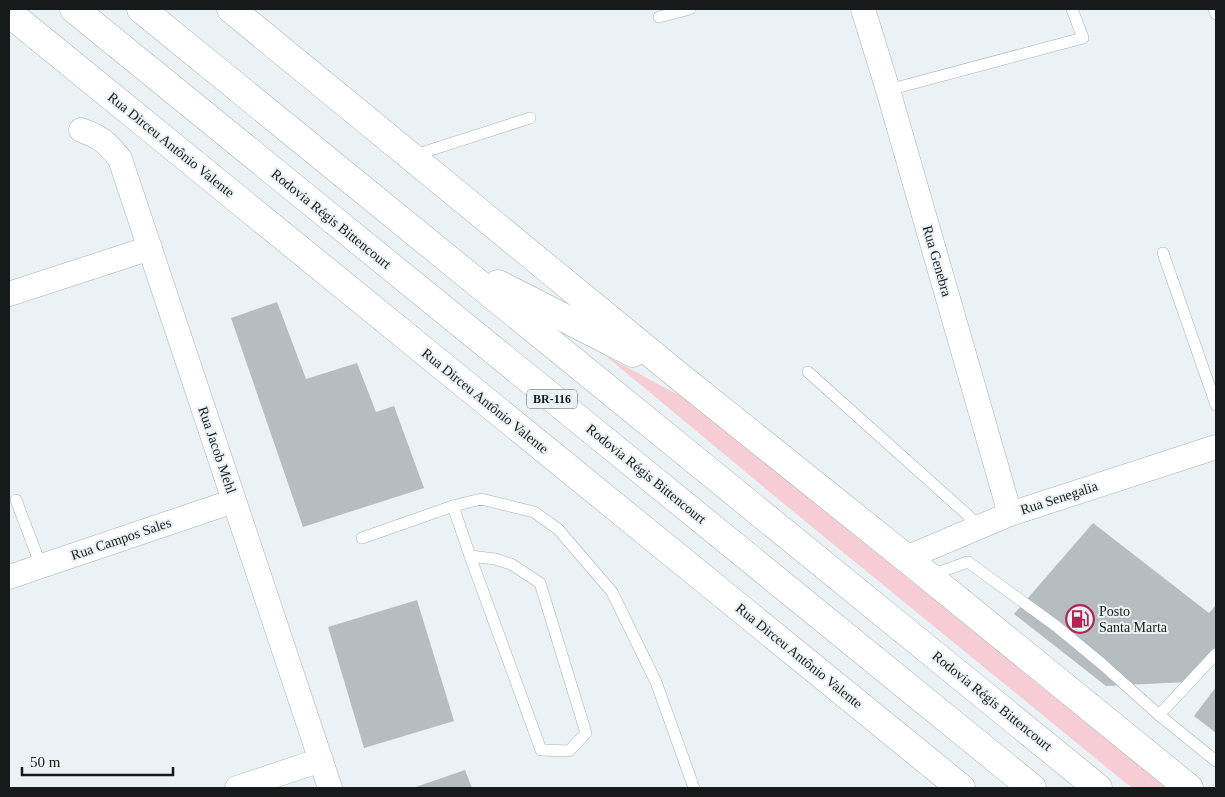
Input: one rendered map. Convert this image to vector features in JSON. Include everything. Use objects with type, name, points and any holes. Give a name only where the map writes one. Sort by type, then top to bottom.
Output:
[{"type":"main road","name":"Rodovia Régis Bittencourt","points":[[74,9],[1032,788]]},
{"type":"main road","name":"Rodovia Régis Bittencourt","points":[[141,9],[1098,788]]},
{"type":"main road","points":[[231,9],[680,377],[1189,788]]},
{"type":"main road","name":"Rua Dirceu Antônio Valente","points":[[9,13],[961,788]]},
{"type":"main road","points":[[450,260],[680,377]]},
{"type":"street","name":"Rua Genebra","points":[[863,9],[1010,514]]},
{"type":"street","name":"Rua Jacob Mehl","points":[[81,130],[96,135],[107,143],[120,159],[330,788]]},
{"type":"street","points":[[9,294],[150,248]]},
{"type":"street","name":"Rua Senegalia","points":[[906,558],[1010,514],[1216,447]]},
{"type":"street","name":"Rua Campos Sales","points":[[9,577],[234,501]]},
{"type":"street","points":[[238,788],[321,760]]},
{"type":"lane","points":[[659,17],[690,9]]},
{"type":"lane","points":[[888,90],[1083,38],[1072,9]]},
{"type":"lane","points":[[1214,9],[1216,14]]},
{"type":"lane","points":[[411,156],[530,118]]},
{"type":"lane","points":[[1162,253],[1216,404]]},
{"type":"lane","points":[[808,372],[981,527]]},
{"type":"lane","points":[[362,538],[453,506],[481,499],[534,512],[558,529],[612,592],[656,682],[694,788]]},
{"type":"lane","points":[[16,500],[41,566]]},
{"type":"lane","points":[[453,506],[470,556],[542,750],[569,751],[586,733],[540,584],[511,564],[495,559],[470,556]]},
{"type":"lane","points":[[928,576],[968,562],[1056,626],[1159,715],[1216,761]]},
{"type":"lane","points":[[1159,715],[1216,654]]},
{"type":"shaded area","points":[[606,356],[699,406],[1169,788],[1132,788]]},
{"type":"building","points":[[277,302],[306,379],[357,363],[376,412],[394,406],[424,488],[303,527],[231,318]]},
{"type":"building","points":[[1093,523],[1209,613],[1216,605],[1216,647],[1187,682],[1106,686],[1014,614]]},
{"type":"building","points":[[417,600],[454,721],[364,748],[328,627]]},
{"type":"building","points":[[1216,687],[1216,733],[1194,716]]},
{"type":"building","points":[[465,770],[472,788],[413,788]]},
{"type":"place","name":"Posto Santa Marta","points":[[1080,619]]}]
